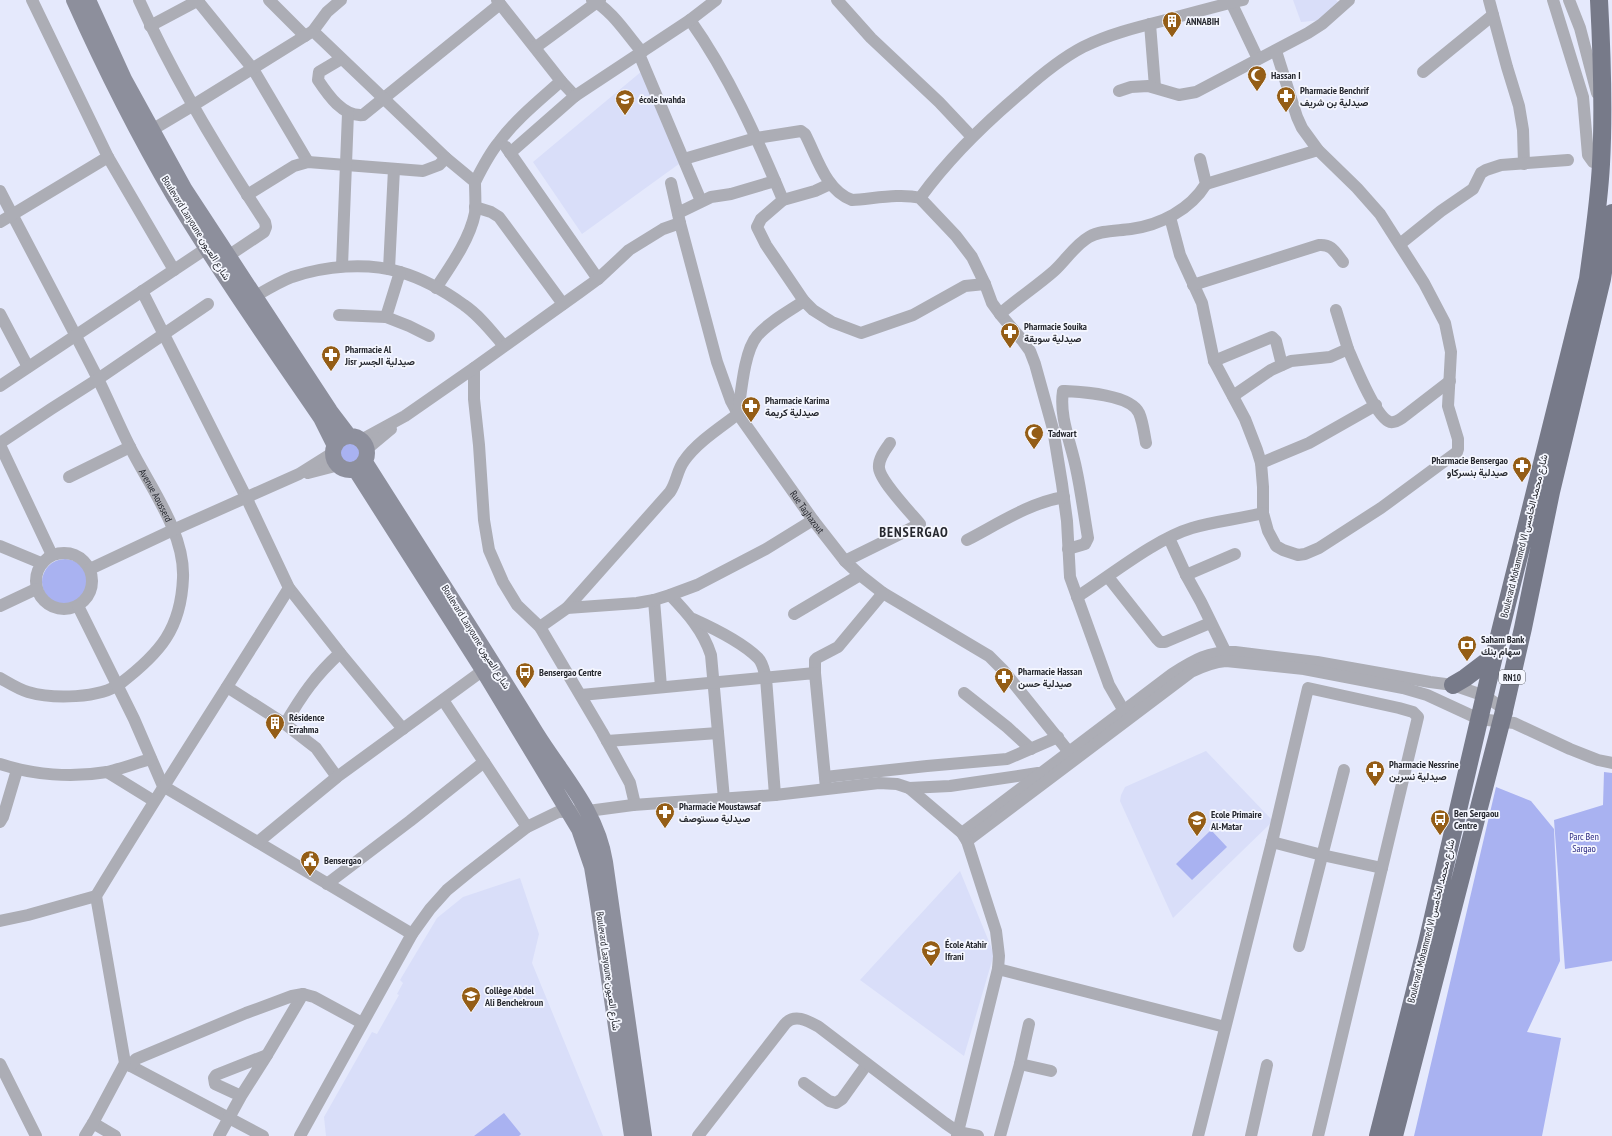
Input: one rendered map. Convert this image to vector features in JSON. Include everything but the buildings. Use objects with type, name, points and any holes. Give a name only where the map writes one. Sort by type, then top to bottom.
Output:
[{"type":"main road","name":"Boulevard Mohammed VI شارع محمد الخامس","points":[[1378,1136],[1428,942],[1494,656],[1588,279],[1602,164],[1603,68],[1598,0]]},
{"type":"main road","name":"Boulevard Mohammed VI شارع محمد الخامس","points":[[1394,1136],[1506,718],[1551,492],[1602,279],[1612,213]]},
{"type":"main road","points":[[1453,684],[1494,656]]},
{"type":"street","points":[[32,0],[108,157],[174,270]]},
{"type":"street","name":"Boulevard Laayoune شارع العيون","points":[[74,0],[103,65],[254,297],[330,411],[359,451],[488,667],[568,811]]},
{"type":"street","name":"Boulevard Laayoune شارع العيون","points":[[88,0],[175,196],[207,248],[321,418],[336,455]]},
{"type":"street","points":[[139,0],[150,26],[192,106],[265,222],[266,227],[264,232],[228,256]]},
{"type":"street","points":[[150,26],[198,0],[253,69],[308,162]]},
{"type":"street","points":[[269,0],[341,59],[385,98],[446,158],[475,182]]},
{"type":"street","points":[[146,133],[253,69],[309,33],[340,0]]},
{"type":"street","points":[[510,153],[575,96],[690,20],[716,0]]},
{"type":"street","points":[[837,0],[871,38],[939,102],[972,137]]},
{"type":"street","points":[[1119,91],[1148,86],[1180,95],[1196,92],[1276,51],[1322,24],[1349,0]]},
{"type":"street","points":[[1489,0],[1519,106],[1523,130],[1524,164]]},
{"type":"street","points":[[1553,0],[1583,97],[1588,155],[1593,162],[1602,164]]},
{"type":"street","points":[[1569,0],[1580,28],[1602,114]]},
{"type":"street","points":[[536,47],[596,1],[610,14],[640,53],[701,201]]},
{"type":"street","points":[[920,198],[951,158],[1008,103],[1040,76],[1060,62],[1083,48],[1102,39],[1150,24],[1235,1],[1258,59]]},
{"type":"street","points":[[341,59],[320,72],[318,80],[340,108],[356,116],[363,115],[499,2],[536,47],[561,81],[575,96]]},
{"type":"street","points":[[1423,72],[1494,16]]},
{"type":"street","points":[[690,20],[714,56],[756,138],[783,200]]},
{"type":"street","points":[[1150,24],[1155,87]]},
{"type":"street","points":[[1170,217],[1180,255],[1202,303],[1214,361],[1252,435],[1261,463],[1263,513],[1268,531],[1276,546],[1283,550],[1298,554],[1305,554],[1319,548],[1381,508],[1457,452],[1458,439],[1448,406],[1451,352],[1445,323],[1438,308],[1400,244],[1380,214],[1318,150],[1302,128],[1297,117],[1276,51]]},
{"type":"street","points":[[436,288],[453,263],[469,231],[475,213],[475,182],[489,156],[500,140],[527,112],[561,81]]},
{"type":"street","points":[[342,266],[348,113]]},
{"type":"street","points":[[684,159],[756,138],[803,132],[830,184],[845,198],[852,200],[903,196],[920,198],[963,245],[972,257],[992,303],[1030,351],[1044,393],[1053,429],[1064,497],[1070,577],[1109,685],[1124,711]]},
{"type":"street","points":[[500,140],[598,279]]},
{"type":"street","points":[[1000,314],[1054,271],[1081,243],[1089,237],[1099,233],[1148,226],[1170,217],[1189,205],[1199,195],[1206,184],[1318,150]]},
{"type":"street","points":[[0,222],[108,157]]},
{"type":"street","points":[[247,195],[294,166],[308,162],[423,171],[439,165],[446,158]]},
{"type":"street","points":[[1200,158],[1206,184]]},
{"type":"street","points":[[1400,244],[1441,211],[1473,189],[1481,174],[1486,170],[1501,166],[1568,160]]},
{"type":"street","points":[[386,317],[394,271],[394,169]]},
{"type":"street","points":[[336,455],[348,470],[359,451],[405,416],[598,279],[629,250],[663,229],[701,201],[711,196],[731,194],[775,181]]},
{"type":"street","name":"Rue Taghazout","points":[[671,183],[716,362],[731,401],[738,414],[813,520],[845,562],[883,593],[989,656],[1003,670],[1069,752]]},
{"type":"street","points":[[830,184],[814,191],[783,200],[761,219],[757,227],[766,245],[804,301],[813,310],[832,322],[861,333],[913,315],[965,286],[985,284]]},
{"type":"street","name":"Avenue Aousserd","points":[[0,191],[76,335],[130,447],[173,530],[181,552],[183,577],[181,602],[172,630],[158,651],[118,686],[98,693],[72,696],[51,696],[27,692],[0,678]]},
{"type":"street","points":[[475,207],[492,212],[499,217],[563,304]]},
{"type":"street","points":[[1193,285],[1319,245],[1331,247],[1343,262]]},
{"type":"street","points":[[0,386],[207,248]]},
{"type":"street","points":[[254,297],[291,278],[319,270],[342,266],[394,271],[436,288],[465,306],[485,324],[504,346]]},
{"type":"street","points":[[142,291],[246,497],[289,588],[340,653],[403,729]]},
{"type":"street","points":[[540,628],[567,608],[670,492],[675,485],[684,461],[715,432],[738,414],[745,367],[756,337],[770,323],[804,301]]},
{"type":"street","points":[[52,555],[0,444],[208,304]]},
{"type":"street","points":[[1336,310],[1348,349],[1364,385],[1376,406],[1390,422],[1396,421],[1450,380]]},
{"type":"street","points":[[0,314],[28,367]]},
{"type":"street","points":[[339,315],[386,317],[429,336]]},
{"type":"street","points":[[1214,361],[1272,337],[1276,341],[1282,365]]},
{"type":"street","points":[[1233,396],[1282,365],[1291,361],[1302,358],[1330,357],[1348,349]]},
{"type":"street","points":[[474,368],[474,399],[484,520],[489,550],[503,582],[517,605],[540,628],[607,741],[630,783],[634,800],[633,805]]},
{"type":"street","points":[[1044,393],[1063,391],[1097,395],[1129,402],[1138,412],[1146,443]]},
{"type":"street","points":[[1063,391],[1061,401],[1062,408],[1069,443],[1076,467],[1088,538],[1085,544],[1068,549]]},
{"type":"street","points":[[1261,463],[1309,443],[1376,406]]},
{"type":"street","points":[[90,569],[299,474],[336,455],[340,439],[359,451]]},
{"type":"street","points":[[845,562],[920,524],[886,483],[879,470],[880,460],[890,443]]},
{"type":"street","points":[[69,477],[130,447]]},
{"type":"street","points":[[966,540],[1034,505],[1047,500],[1064,497]]},
{"type":"street","points":[[1077,597],[1169,538],[1191,528],[1263,513]]},
{"type":"street","points":[[567,608],[654,600],[670,595],[697,585],[766,550],[813,520]]},
{"type":"street","points":[[1169,538],[1225,651]]},
{"type":"street","points":[[0,546],[42,563]]},
{"type":"street","points":[[60,552],[70,553],[78,556],[90,569],[92,586],[90,594],[85,601],[78,606],[68,609],[58,609],[48,605],[41,598],[36,589],[36,575],[42,563],[52,555],[60,552]]},
{"type":"street","points":[[1186,575],[1236,554]]},
{"type":"street","points":[[794,614],[860,575]]},
{"type":"street","points":[[1108,576],[1160,642],[1165,642],[1210,623]]},
{"type":"street","points":[[127,1065],[96,896],[163,786],[289,588]]},
{"type":"street","points":[[0,606],[36,589]]},
{"type":"street","points":[[825,783],[815,660],[838,647],[883,593]]},
{"type":"street","points":[[670,595],[693,619],[707,642],[711,654],[724,799]]},
{"type":"street","points":[[654,600],[661,688]]},
{"type":"street","points":[[78,606],[118,686],[163,786],[412,934]]},
{"type":"street","points":[[693,619],[716,630],[758,658],[764,668],[775,795]]},
{"type":"street","points":[[965,837],[1069,752],[1189,663],[1200,657],[1225,651],[1317,662],[1430,682],[1453,684],[1485,696],[1506,718],[1570,749],[1612,764]]},
{"type":"street","points":[[285,724],[313,681],[320,672],[340,653]]},
{"type":"street","points":[[965,837],[1168,689],[1204,665],[1226,661],[1312,670],[1403,688],[1426,695],[1480,719],[1506,718]]},
{"type":"street","points":[[258,842],[337,777],[488,667]]},
{"type":"street","name":"Boulevard Laayoune شارع العيون","points":[[488,667],[588,811]]},
{"type":"street","points":[[1198,1136],[1272,842],[1312,670]]},
{"type":"street","points":[[581,695],[815,673]]},
{"type":"street","points":[[227,687],[285,724],[316,748],[337,777]]},
{"type":"street","points":[[1308,688],[1399,708],[1413,712],[1418,717],[1318,1136]]},
{"type":"street","points":[[964,693],[1007,727],[1031,749]]},
{"type":"street","points":[[443,700],[527,827]]},
{"type":"street","points":[[607,741],[718,733]]},
{"type":"street","points":[[300,1136],[412,934],[430,909],[448,890],[527,827],[558,812],[588,811],[633,805],[775,795],[825,783],[927,766],[1007,759],[1058,737]]},
{"type":"street","points":[[0,764],[17,770],[52,775],[86,774],[107,772],[151,759]]},
{"type":"street","points":[[327,884],[484,762]]},
{"type":"street","points":[[0,822],[3,817],[17,770]]},
{"type":"street","points":[[1299,946],[1344,770]]},
{"type":"street","points":[[107,772],[154,801]]},
{"type":"street","points":[[825,783],[897,784],[909,788],[950,786],[1042,773]]},
{"type":"street","points":[[909,788],[965,837],[996,931],[999,956],[998,969],[958,1134]]},
{"type":"street","name":"Boulevard Laayoune شأرع العيون","points":[[568,811],[578,829],[592,867],[632,1136]]},
{"type":"street","name":"Boulevard Laayoune شأرع العيون","points":[[588,811],[603,846],[644,1136]]},
{"type":"street","points":[[1272,842],[1382,868]]},
{"type":"street","points":[[0,919],[28,915],[96,896]]},
{"type":"street","points":[[998,969],[1225,1027]]},
{"type":"street","points":[[85,1136],[127,1065],[136,1059],[246,1013],[292,996],[303,994],[314,996],[362,1023]]},
{"type":"street","points":[[219,1136],[241,1096],[303,994]]},
{"type":"street","points":[[698,1136],[785,1024],[792,1019],[799,1018],[819,1027],[958,1134],[978,1136]]},
{"type":"street","points":[[1000,1136],[1020,1064],[1029,1024]]},
{"type":"street","points":[[241,1096],[215,1084],[213,1080],[214,1078],[216,1075],[267,1055]]},
{"type":"street","points":[[0,1064],[36,1136]]},
{"type":"street","points":[[804,1083],[829,1101],[836,1103],[842,1099],[867,1064]]},
{"type":"street","points":[[1020,1064],[1051,1071]]},
{"type":"street","points":[[127,1065],[263,1136]]},
{"type":"street","points":[[1251,1136],[1267,1065]]},
{"type":"street","points":[[93,1123],[115,1136]]},
{"type":"shaded area","points":[[1293,0],[1336,0],[1338,2],[1323,20],[1301,22]]},
{"type":"shaded area","name":"école lwahda","points":[[642,71],[683,161],[582,234],[533,162]]},
{"type":"shaded area","name":"Ecole Primaire Al-Matar","points":[[1206,751],[1273,821],[1173,918],[1120,801],[1121,795],[1125,787]]},
{"type":"shaded area","name":"École Atahir Ifrani","points":[[960,871],[994,954],[964,1056],[860,980]]},
{"type":"shaded area","name":"Collège Abdel Ali Benchekroun","points":[[520,878],[539,934],[532,963],[603,1136],[326,1136],[324,1117],[372,1032],[377,1034],[399,995],[397,994],[403,983],[400,980],[437,918],[463,897]]},
{"type":"green space","points":[[346,440],[354,440],[364,448],[365,456],[349,468],[341,463],[337,456],[339,447]]},
{"type":"green space","points":[[65,559],[78,563],[84,569],[88,582],[84,595],[78,601],[65,605],[52,601],[46,595],[42,582],[46,569],[52,563]]},
{"type":"green space","name":"Parc Ben Sargao","points":[[1604,772],[1612,773],[1612,961],[1565,969],[1554,820],[1603,805]]},
{"type":"green space","points":[[1496,787],[1531,801],[1554,829],[1560,961],[1527,1032],[1561,1038],[1542,1136],[1414,1136]]},
{"type":"green space","points":[[1211,830],[1227,847],[1192,880],[1176,864]]},
{"type":"green space","points":[[504,1113],[521,1134],[519,1136],[474,1136]]},
{"type":"place","name":"ANNABIH","points":[[1172,38]]},
{"type":"place","name":"Hassan I","points":[[1257,92]]},
{"type":"place","name":"Pharmacie Benchrif صيدلية بن شريف","points":[[1286,113]]},
{"type":"place","name":"école lwahda","points":[[625,116]]},
{"type":"place","name":"Pharmacie Souika صيدلية سويقة","points":[[1010,349]]},
{"type":"place","name":"Pharmacie Al Jisr صيدلية الجسر","points":[[331,372]]},
{"type":"place","name":"Pharmacie Karima صيدلية كريمة","points":[[751,423]]},
{"type":"place","name":"Tadwart","points":[[1034,450]]},
{"type":"place","name":"Pharmacie Bensergao صيدلية بنسركاو","points":[[1522,483]]},
{"type":"place","name":"Saham Bank سهام بنك","points":[[1467,662]]},
{"type":"place","name":"Bensergao Centre","points":[[525,689]]},
{"type":"place","name":"Pharmacie Hassan صيدلية حسن","points":[[1004,694]]},
{"type":"place","name":"Résidence Errahma","points":[[275,740]]},
{"type":"place","name":"Pharmacie Nessrine صيدلية نسرين","points":[[1375,787]]},
{"type":"place","name":"Pharmacie Moustawsaf صيدلية مستوصف","points":[[665,829]]},
{"type":"place","name":"Ben Sergaou Centre","points":[[1440,836]]},
{"type":"place","name":"Ecole Primaire Al-Matar","points":[[1197,837]]},
{"type":"place","name":"Bensergao","points":[[310,877]]},
{"type":"place","name":"École Atahir Ifrani","points":[[931,967]]},
{"type":"place","name":"Collège Abdel Ali Benchekroun","points":[[471,1013]]},
{"type":"district","name":"BENSERGAO","points":[[914,532]]}]
